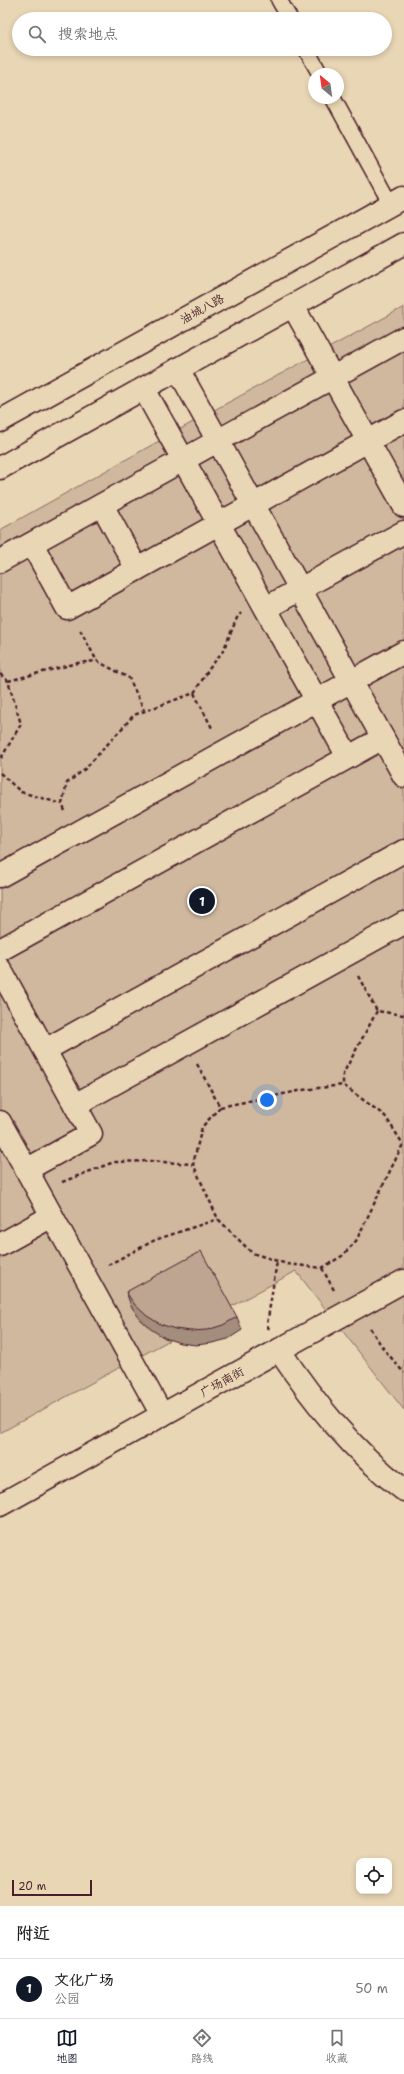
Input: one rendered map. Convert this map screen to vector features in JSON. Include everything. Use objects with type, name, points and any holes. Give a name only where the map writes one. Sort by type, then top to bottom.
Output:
[{"type":"street","name":"油城八路","points":[[0,420],[398,200]]},
{"type":"street","points":[[0,468],[404,244]]},
{"type":"street","points":[[293,306],[404,506]]},
{"type":"street","points":[[0,562],[404,338]]},
{"type":"street","points":[[178,369],[404,776]]},
{"type":"street","points":[[144,389],[348,757]]},
{"type":"street","points":[[32,544],[67,608],[404,421]]},
{"type":"street","points":[[102,505],[137,569]]},
{"type":"street","points":[[263,604],[300,589],[404,532]]},
{"type":"street","points":[[0,876],[404,652]]},
{"type":"street","points":[[0,950],[383,738]]},
{"type":"street","points":[[45,1050],[403,854]]},
{"type":"street","points":[[75,1105],[404,923]]},
{"type":"street","points":[[0,969],[91,1134],[26,1170]]},
{"type":"street","points":[[0,1122],[162,1415]]},
{"type":"street","points":[[0,1245],[52,1216]]},
{"type":"street","name":"广场南街","points":[[0,1504],[404,1281]]},
{"type":"street","points":[[279,1350],[304,1387],[332,1422],[362,1454],[404,1490]]},
{"type":"lane","points":[[279,0],[286,12]]},
{"type":"lane","points":[[310,56],[317,68]]},
{"type":"lane","points":[[337,104],[398,200]]},
{"type":"path","points":[[76,833],[62,804],[67,783],[86,768],[134,715],[144,710],[194,693],[209,668],[223,651],[237,618],[245,608],[263,604]]},
{"type":"path","points":[[67,608],[97,661],[129,678],[144,710]]},
{"type":"path","points":[[8,681],[78,663],[97,661]]},
{"type":"path","points":[[0,674],[8,681],[21,724],[0,760]]},
{"type":"path","points":[[194,693],[225,751]]},
{"type":"path","points":[[0,773],[21,792],[62,804]]},
{"type":"path","points":[[347,955],[376,1011]]},
{"type":"path","points":[[376,1011],[404,1015]]},
{"type":"path","points":[[343,1085],[343,1074],[376,1011]]},
{"type":"path","points":[[185,1044],[220,1107]]},
{"type":"path","points":[[343,1085],[385,1116],[403,1144],[356,1241],[342,1256],[322,1268],[288,1264],[252,1253],[218,1219],[193,1164],[202,1127],[220,1107],[303,1090],[343,1085]]},
{"type":"path","points":[[38,1191],[114,1162],[150,1161],[193,1164]]},
{"type":"path","points":[[86,1277],[155,1240],[218,1219]]},
{"type":"path","points":[[277,1261],[267,1325],[279,1350]]},
{"type":"path","points":[[357,1307],[383,1348],[404,1373]]},
{"type":"shaded area","points":[[404,307],[404,1410],[296,1271],[0,1433],[0,530],[218,408]]},
{"type":"building","points":[[201,1251],[237,1317],[223,1325],[207,1330],[191,1331],[175,1329],[160,1324],[147,1316],[135,1305],[126,1292]]},
{"type":"place","name":"文化广场","points":[[202,901]]}]
